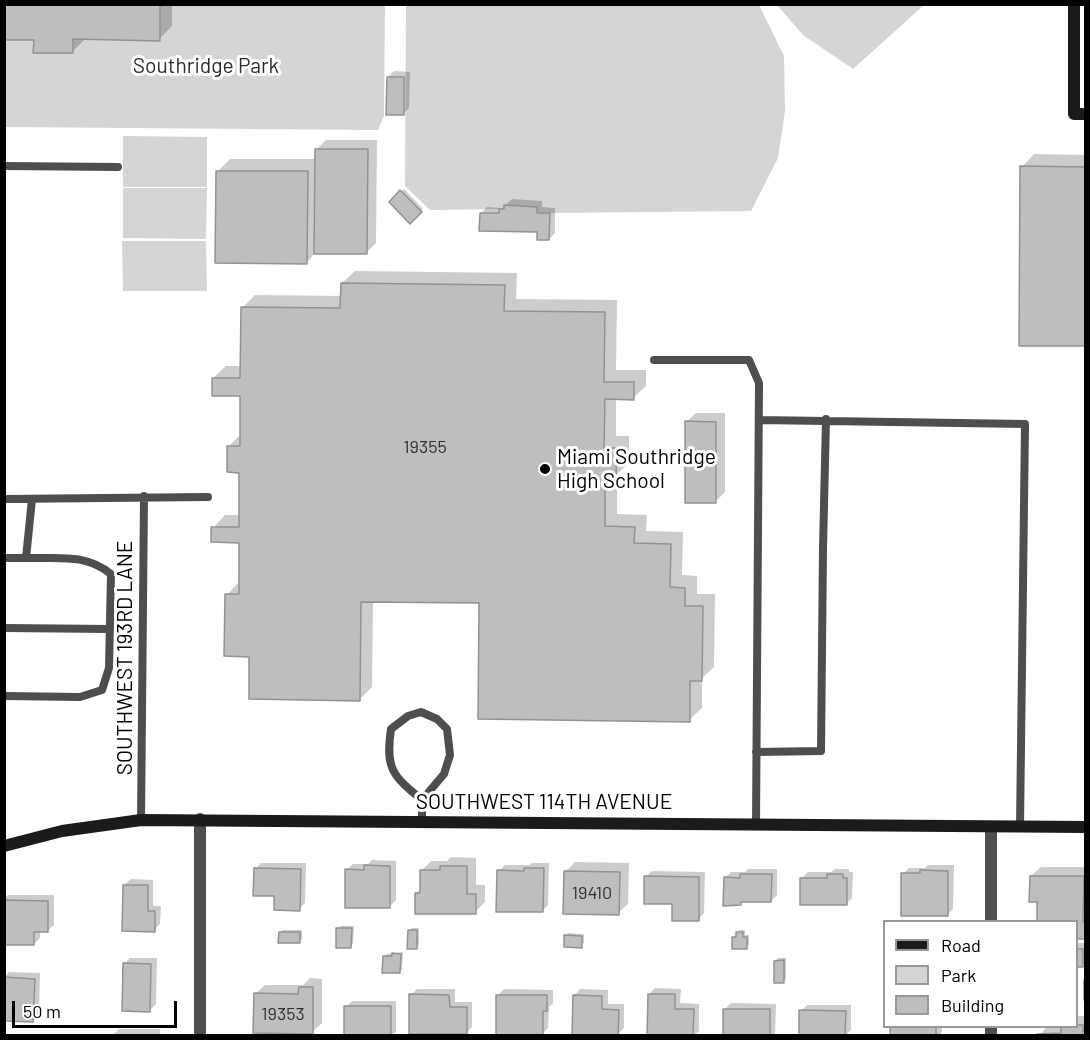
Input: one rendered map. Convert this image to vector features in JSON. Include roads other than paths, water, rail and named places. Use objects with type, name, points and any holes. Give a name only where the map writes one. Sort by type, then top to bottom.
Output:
[{"type":"street","points":[[1074,4],[1080,114]]},
{"type":"street","points":[[200,819],[200,1035]]},
{"type":"street","name":"SOUTHWEST 114TH AVENUE","points":[[4,846],[62,831],[141,820],[1086,827]]},
{"type":"street","points":[[991,827],[991,920]]},
{"type":"lane","points":[[4,166],[118,166]]},
{"type":"lane","points":[[654,360],[749,360],[759,383],[756,823]]},
{"type":"lane","points":[[759,420],[826,419],[1025,424],[1020,827]]},
{"type":"lane","points":[[756,752],[821,751],[826,419]]},
{"type":"lane","name":"SOUTHWEST 193RD LANE","points":[[141,820],[144,496]]},
{"type":"lane","points":[[4,499],[208,497]]},
{"type":"lane","points":[[26,558],[32,499]]},
{"type":"lane","points":[[4,558],[87,560],[111,574],[110,668],[102,690],[80,698],[4,696]]},
{"type":"lane","points":[[4,628],[110,628]]},
{"type":"lane","points":[[422,800],[391,770],[389,747],[391,729],[408,716],[421,712],[437,719],[447,729],[450,755],[444,774],[422,800],[422,821]]},
{"type":"place","name":"Miami Southridge High School","points":[[545,469]]},
{"type":"park label","name":"Southridge Park","points":[[206,66]]}]
